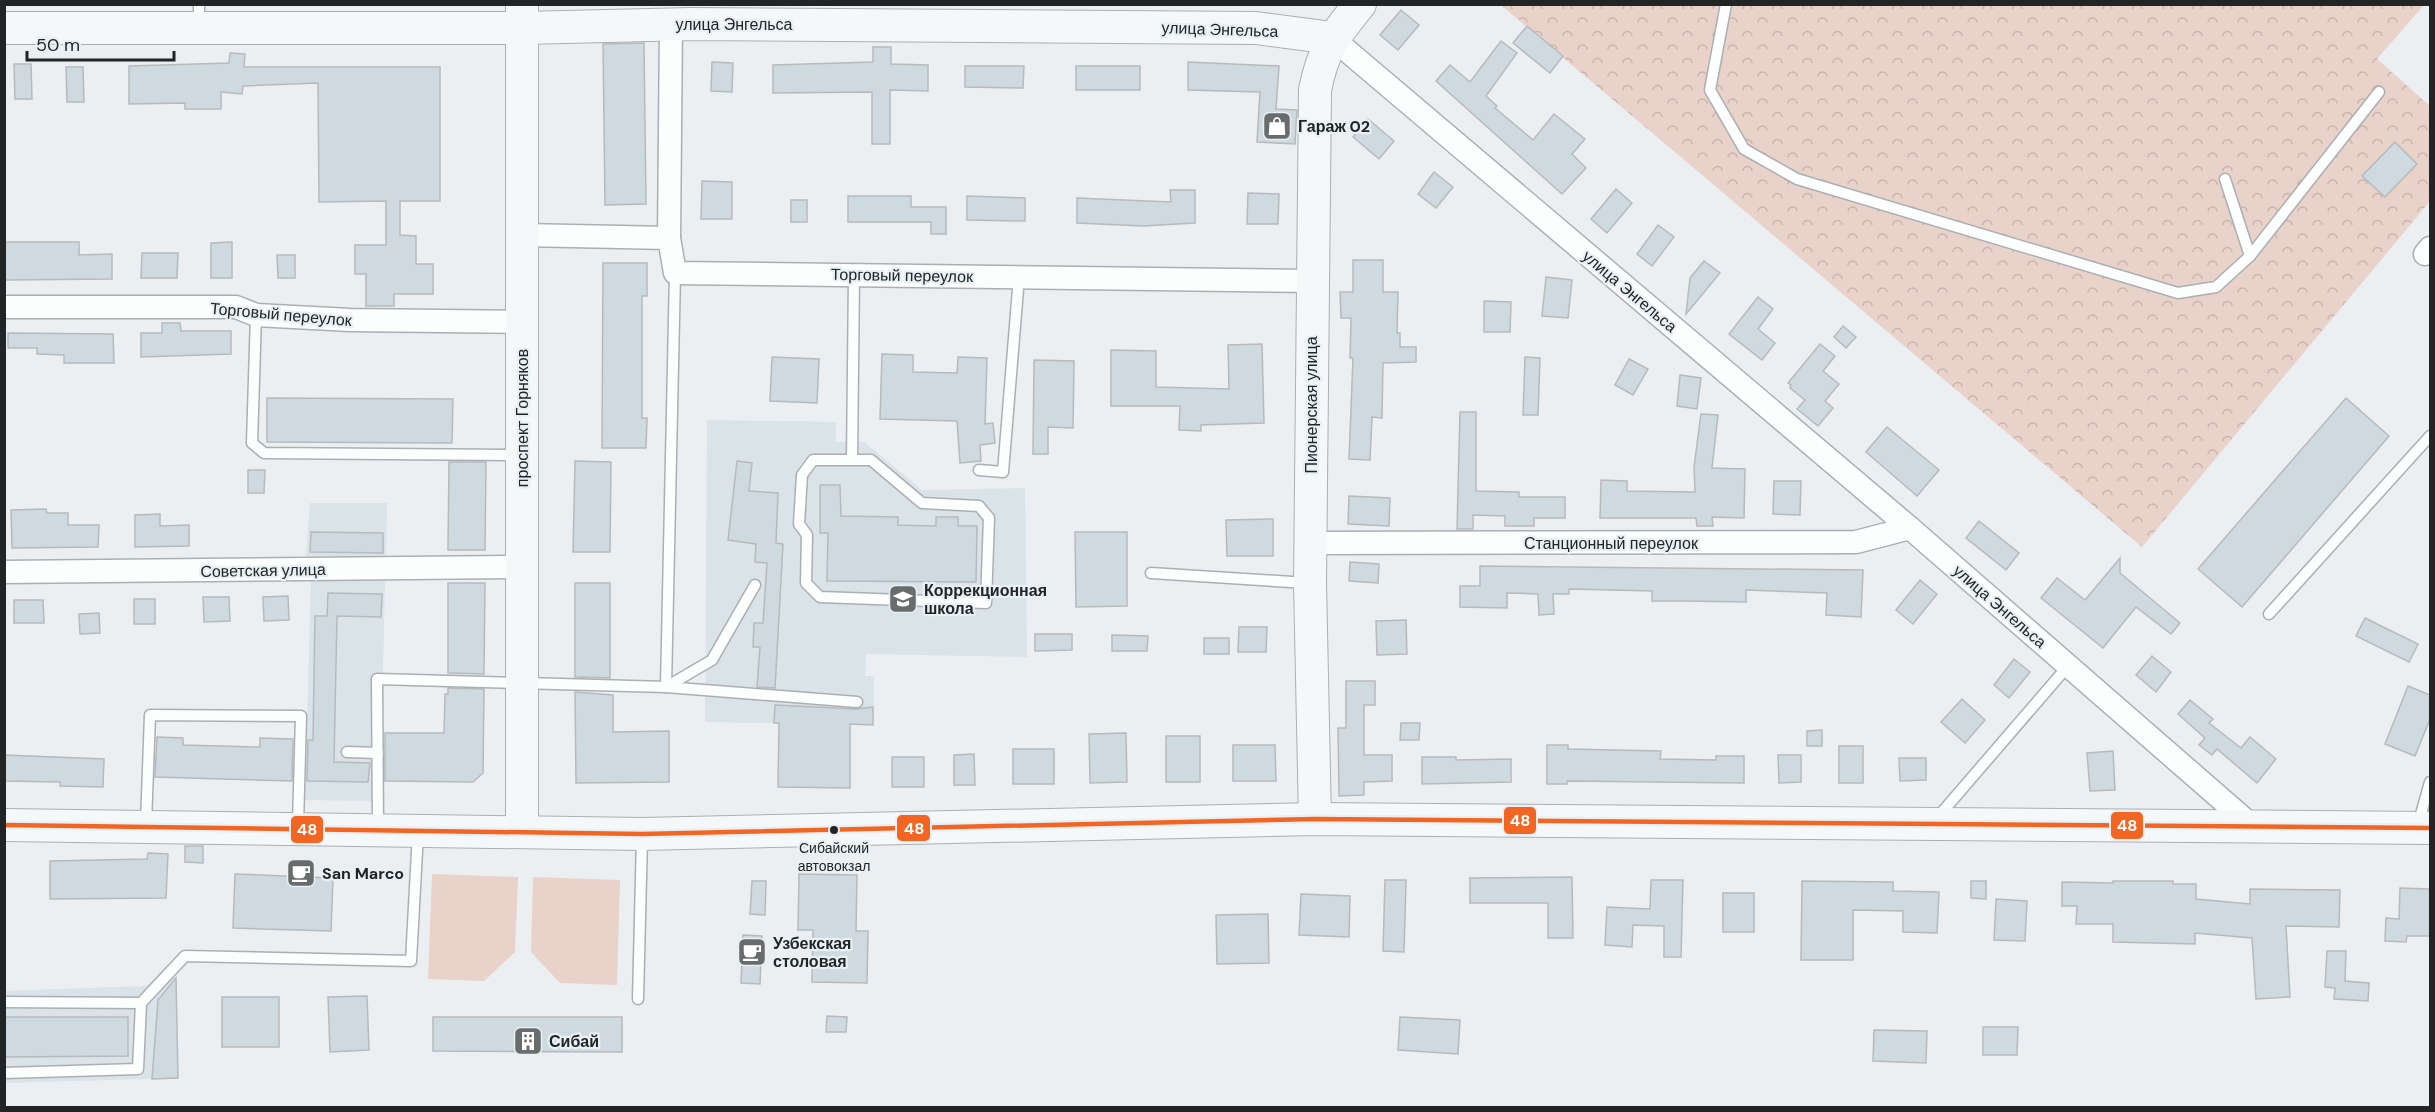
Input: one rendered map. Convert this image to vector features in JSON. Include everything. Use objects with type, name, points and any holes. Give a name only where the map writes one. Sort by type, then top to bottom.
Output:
[{"type":"main road","name":"Пионерская улица","points":[[1315,819],[1310,543],[1315,90],[1320,61],[1332,38],[1360,4]]},
{"type":"main road","name":"улица Энгельса","points":[[4,28],[199,16],[684,17],[1257,28],[1332,38]]},
{"type":"main road","name":"проспект Горняков","points":[[522,16],[522,832]]},
{"type":"main road","points":[[4,825],[642,834],[1315,819],[2424,828]]},
{"type":"street","points":[[675,273],[669,238],[684,17]]},
{"type":"street","name":"улица Энгельса","points":[[1332,38],[1910,528],[2251,825]]},
{"type":"street","points":[[522,235],[669,238]]},
{"type":"street","name":"Торговый переулок","points":[[675,273],[1312,281]]},
{"type":"street","name":"Торговый переулок","points":[[4,307],[236,307],[256,315],[350,320],[522,322]]},
{"type":"street","name":"Станционный переулок","points":[[1310,543],[1856,542],[1910,528]]},
{"type":"street","name":"Советская улица","points":[[4,572],[522,567]]},
{"type":"lane","points":[[1726,4],[1710,90],[1744,149],[1797,179],[2178,293],[2216,287],[2250,256],[2379,92]]},
{"type":"lane","points":[[2225,179],[2250,256]]},
{"type":"lane","points":[[666,687],[675,273]]},
{"type":"lane","points":[[852,460],[854,275]]},
{"type":"lane","points":[[980,470],[1003,472],[1019,277]]},
{"type":"lane","points":[[256,315],[252,443],[264,453],[522,455]]},
{"type":"lane","points":[[2269,614],[2430,436]]},
{"type":"lane","points":[[813,460],[852,460],[871,460],[921,503],[979,506],[989,518],[986,603],[820,597],[806,583],[807,535],[799,524],[802,476],[813,460]]},
{"type":"lane","points":[[1151,573],[1310,583]]},
{"type":"lane","points":[[666,687],[712,660],[755,585]]},
{"type":"lane","points":[[1933,823],[2068,666]]},
{"type":"lane","points":[[378,830],[377,679],[666,687],[857,702]]},
{"type":"lane","points":[[146,826],[150,715],[301,716],[298,829]]},
{"type":"lane","points":[[347,752],[378,753]]},
{"type":"lane","points":[[2424,828],[2430,782]]},
{"type":"lane","points":[[4,1073],[138,1069],[141,1003],[185,956],[411,961],[418,830]]},
{"type":"lane","points":[[638,999],[642,834]]},
{"type":"lane","points":[[4,1002],[141,1003]]},
{"type":"shaded area","name":"Коррекционная школа","points":[[707,420],[836,422],[836,442],[864,442],[922,490],[1025,488],[1027,657],[866,654],[865,676],[874,676],[873,725],[705,722]]},
{"type":"shaded area","points":[[310,503],[387,503],[386,556],[306,556]]},
{"type":"shaded area","points":[[311,581],[385,581],[380,801],[305,800]]},
{"type":"shaded area","points":[[166,966],[176,978],[178,1078],[5,1083],[4,991],[147,986]]},
{"type":"green space","points":[[1501,5],[2424,5],[2377,59],[2430,106],[2430,201],[2142,547]]},
{"type":"green space","points":[[432,874],[518,877],[515,952],[484,981],[428,979]]},
{"type":"green space","points":[[533,877],[620,880],[617,985],[560,983],[531,952]]},
{"type":"building","points":[[1401,10],[1419,25],[1398,50],[1380,35]]},
{"type":"building","points":[[1527,26],[1563,56],[1550,73],[1513,43]]},
{"type":"building","points":[[1501,41],[1517,53],[1486,96],[1497,106],[1495,108],[1533,140],[1554,114],[1585,139],[1572,154],[1586,168],[1562,194],[1436,81],[1450,65],[1470,82]]},
{"type":"building","points":[[644,43],[646,204],[605,205],[603,44]]},
{"type":"building","points":[[873,47],[891,47],[891,64],[928,65],[928,91],[890,90],[890,144],[872,144],[872,92],[773,93],[773,65],[873,62]]},
{"type":"building","points":[[230,53],[245,54],[244,67],[440,67],[440,201],[400,201],[400,235],[416,236],[416,264],[433,264],[433,294],[394,294],[394,306],[366,306],[366,274],[355,274],[355,245],[386,245],[386,201],[319,202],[318,83],[243,86],[242,94],[221,92],[221,109],[185,109],[185,103],[129,104],[129,66],[229,63]]},
{"type":"building","points":[[712,62],[733,63],[732,92],[711,91]]},
{"type":"building","points":[[1188,62],[1279,66],[1276,109],[1297,110],[1295,144],[1257,142],[1260,92],[1188,90]]},
{"type":"building","points":[[14,64],[31,64],[32,99],[15,99]]},
{"type":"building","points":[[965,66],[1024,66],[1023,88],[965,87]]},
{"type":"building","points":[[1076,66],[1140,66],[1140,90],[1076,90]]},
{"type":"building","points":[[66,67],[83,67],[84,102],[67,102]]},
{"type":"building","points":[[1368,119],[1394,141],[1379,159],[1353,137]]},
{"type":"building","points":[[2395,142],[2417,164],[2385,197],[2362,176]]},
{"type":"building","points":[[1434,172],[1453,187],[1436,208],[1418,194]]},
{"type":"building","points":[[702,181],[732,182],[732,219],[701,219]]},
{"type":"building","points":[[1616,189],[1632,203],[1607,233],[1591,219]]},
{"type":"building","points":[[1170,190],[1195,190],[1195,223],[1143,226],[1077,223],[1077,198],[1171,202]]},
{"type":"building","points":[[1248,193],[1279,194],[1278,224],[1247,224]]},
{"type":"building","points":[[848,196],[911,196],[911,207],[946,207],[946,234],[931,234],[931,222],[848,222]]},
{"type":"building","points":[[967,196],[1025,198],[1025,221],[967,220]]},
{"type":"building","points":[[791,200],[807,200],[807,222],[791,222]]},
{"type":"building","points":[[1658,225],[1674,237],[1652,266],[1637,254]]},
{"type":"building","points":[[4,242],[79,242],[79,255],[112,254],[112,279],[5,280]]},
{"type":"building","points":[[232,242],[232,278],[211,278],[211,243]]},
{"type":"building","points":[[142,253],[178,253],[177,278],[141,278]]},
{"type":"building","points":[[277,255],[295,255],[295,278],[278,278]]},
{"type":"building","points":[[1353,260],[1383,260],[1383,292],[1398,292],[1397,333],[1400,333],[1400,347],[1416,347],[1416,362],[1383,363],[1382,418],[1372,417],[1370,460],[1349,459],[1353,358],[1350,358],[1351,318],[1341,318],[1340,292],[1353,292]]},
{"type":"building","points":[[1704,261],[1720,273],[1686,314],[1690,278]]},
{"type":"building","points":[[603,263],[647,263],[647,296],[642,296],[642,418],[647,418],[646,448],[602,448]]},
{"type":"building","points":[[1546,277],[1572,280],[1568,318],[1542,316]]},
{"type":"building","points":[[1758,297],[1773,309],[1758,329],[1775,343],[1762,360],[1729,334]]},
{"type":"building","points":[[1484,301],[1511,302],[1510,332],[1484,332]]},
{"type":"building","points":[[162,323],[180,323],[181,331],[231,331],[231,354],[141,357],[141,333],[162,333]]},
{"type":"building","points":[[1843,326],[1856,337],[1846,348],[1834,337]]},
{"type":"building","points":[[8,333],[113,334],[114,363],[64,363],[64,355],[37,354],[37,348],[8,348]]},
{"type":"building","points":[[1262,344],[1264,423],[1201,425],[1201,431],[1179,430],[1180,406],[1111,406],[1111,350],[1156,351],[1156,387],[1229,389],[1228,345]]},
{"type":"building","points":[[1820,344],[1835,356],[1823,371],[1839,384],[1825,401],[1833,408],[1818,426],[1797,409],[1805,400],[1790,388],[1791,385],[1788,383]]},
{"type":"building","points":[[882,354],[913,355],[913,372],[957,373],[958,357],[987,358],[985,424],[993,423],[995,443],[980,445],[981,461],[960,463],[957,421],[880,419]]},
{"type":"building","points":[[772,357],[819,359],[817,403],[770,401]]},
{"type":"building","points":[[1525,357],[1540,358],[1538,415],[1523,415]]},
{"type":"building","points":[[1629,359],[1648,369],[1633,395],[1615,385]]},
{"type":"building","points":[[1034,360],[1074,361],[1073,428],[1048,427],[1048,454],[1033,454]]},
{"type":"building","points":[[1680,375],[1701,378],[1697,409],[1677,406]]},
{"type":"building","points":[[267,398],[453,399],[452,443],[267,442]]},
{"type":"building","points":[[2346,398],[2389,436],[2242,607],[2198,569]]},
{"type":"building","points":[[1460,412],[1476,412],[1476,491],[1519,492],[1519,497],[1565,497],[1565,518],[1534,518],[1534,526],[1505,526],[1505,516],[1473,515],[1473,529],[1457,529]]},
{"type":"building","points":[[1701,414],[1718,415],[1712,468],[1745,469],[1744,518],[1712,517],[1713,526],[1697,526],[1696,518],[1600,518],[1601,480],[1627,481],[1627,491],[1695,492],[1694,467]]},
{"type":"building","points":[[1887,427],[1939,470],[1917,496],[1866,452]]},
{"type":"building","points":[[575,461],[611,462],[610,552],[573,552]]},
{"type":"building","points":[[737,461],[752,463],[749,491],[778,493],[776,543],[783,544],[775,688],[757,687],[760,647],[753,647],[754,623],[763,623],[767,563],[755,562],[756,544],[728,540]]},
{"type":"building","points":[[449,462],[486,462],[485,550],[448,550]]},
{"type":"building","points":[[248,470],[265,470],[264,493],[248,493]]},
{"type":"building","points":[[1774,481],[1801,481],[1800,515],[1773,514]]},
{"type":"building","points":[[820,485],[840,485],[841,516],[898,517],[898,525],[936,526],[936,517],[958,517],[958,526],[977,526],[976,582],[827,581],[828,533],[820,533]]},
{"type":"building","points":[[1349,496],[1390,498],[1389,526],[1348,524]]},
{"type":"building","points":[[46,509],[47,513],[68,513],[68,525],[99,525],[98,547],[12,548],[11,510]]},
{"type":"building","points":[[160,514],[160,526],[189,525],[189,546],[135,547],[135,515]]},
{"type":"building","points":[[1273,519],[1273,556],[1227,556],[1226,520]]},
{"type":"building","points":[[1979,521],[2019,553],[2006,570],[1966,538]]},
{"type":"building","points":[[311,532],[383,533],[383,553],[310,552]]},
{"type":"building","points":[[1075,532],[1127,532],[1127,606],[1076,607]]},
{"type":"building","points":[[2120,558],[2120,573],[2180,623],[2171,634],[2136,607],[2103,648],[2041,598],[2057,578],[2085,600]]},
{"type":"building","points":[[1350,562],[1379,564],[1378,583],[1349,581]]},
{"type":"building","points":[[1480,566],[1863,570],[1861,617],[1826,615],[1827,593],[1746,590],[1746,602],[1652,601],[1652,591],[1569,589],[1569,594],[1553,594],[1554,614],[1539,615],[1538,594],[1507,593],[1507,608],[1460,607],[1460,586],[1480,586]]},
{"type":"building","points":[[1920,580],[1937,594],[1913,624],[1896,610]]},
{"type":"building","points":[[448,583],[485,583],[484,674],[448,673]]},
{"type":"building","points":[[575,583],[610,583],[610,678],[575,677]]},
{"type":"building","points":[[328,593],[382,594],[381,617],[337,616],[334,762],[370,763],[368,782],[307,781],[308,740],[313,740],[315,616],[327,616]]},
{"type":"building","points":[[288,596],[289,620],[264,621],[263,597]]},
{"type":"building","points":[[203,597],[229,597],[230,621],[204,622]]},
{"type":"building","points":[[134,599],[155,599],[155,624],[134,624]]},
{"type":"building","points":[[14,600],[43,600],[44,623],[14,623]]},
{"type":"building","points":[[99,613],[100,633],[80,634],[79,614]]},
{"type":"building","points":[[2365,618],[2418,644],[2409,662],[2356,636]]},
{"type":"building","points":[[1406,620],[1407,654],[1377,655],[1376,621]]},
{"type":"building","points":[[1239,627],[1267,627],[1266,652],[1238,652]]},
{"type":"building","points":[[1035,634],[1072,634],[1072,650],[1035,651]]},
{"type":"building","points":[[1112,635],[1148,636],[1147,651],[1112,651]]},
{"type":"building","points":[[1204,638],[1229,638],[1229,654],[1204,654]]},
{"type":"building","points":[[2152,656],[2171,672],[2156,692],[2136,675]]},
{"type":"building","points":[[2014,659],[2030,672],[2009,698],[1994,685]]},
{"type":"building","points":[[1346,681],[1375,681],[1375,705],[1364,705],[1364,755],[1392,755],[1392,781],[1364,782],[1364,795],[1339,796],[1338,728],[1346,728]]},
{"type":"building","points":[[2408,686],[2430,695],[2430,719],[2415,756],[2385,744]]},
{"type":"building","points":[[448,688],[484,689],[483,773],[473,782],[385,781],[385,733],[444,733],[445,694],[448,694]]},
{"type":"building","points":[[575,692],[613,695],[613,732],[669,731],[669,782],[576,783]]},
{"type":"building","points":[[1962,699],[1985,720],[1965,743],[1941,722]]},
{"type":"building","points":[[2190,700],[2213,719],[2209,723],[2241,748],[2250,737],[2276,759],[2257,783],[2217,749],[2212,755],[2199,745],[2205,738],[2178,714]]},
{"type":"building","points":[[775,705],[856,709],[873,707],[873,725],[850,724],[850,788],[778,787],[779,723],[774,723]]},
{"type":"building","points":[[1401,723],[1420,723],[1419,740],[1400,740]]},
{"type":"building","points":[[1822,730],[1822,746],[1807,746],[1807,731]]},
{"type":"building","points":[[1126,733],[1127,782],[1090,783],[1089,734]]},
{"type":"building","points":[[1166,736],[1200,736],[1200,782],[1166,782]]},
{"type":"building","points":[[157,737],[183,738],[183,745],[260,747],[260,738],[293,739],[292,781],[155,777]]},
{"type":"building","points":[[1233,745],[1275,745],[1276,781],[1233,781]]},
{"type":"building","points":[[1547,745],[1568,745],[1568,749],[1661,751],[1660,759],[1716,760],[1716,756],[1744,756],[1744,783],[1567,781],[1567,784],[1547,784]]},
{"type":"building","points":[[1839,746],[1863,746],[1863,783],[1839,783]]},
{"type":"building","points":[[1013,749],[1054,749],[1054,784],[1013,784]]},
{"type":"building","points":[[2113,751],[2115,790],[2090,791],[2087,753]]},
{"type":"building","points":[[974,754],[975,785],[954,785],[954,755]]},
{"type":"building","points":[[4,755],[104,759],[103,787],[60,786],[60,782],[4,781]]},
{"type":"building","points":[[1778,755],[1801,755],[1801,782],[1779,783]]},
{"type":"building","points":[[892,757],[924,757],[924,787],[892,787]]},
{"type":"building","points":[[1422,757],[1456,757],[1456,760],[1511,759],[1511,782],[1422,784]]},
{"type":"building","points":[[1899,758],[1926,758],[1926,780],[1900,781]]},
{"type":"building","points":[[185,846],[203,846],[203,863],[185,862]]},
{"type":"building","points":[[148,853],[168,854],[166,898],[50,899],[50,861],[147,859]]},
{"type":"building","points":[[235,874],[333,878],[331,931],[233,928]]},
{"type":"building","points":[[799,874],[857,875],[856,931],[868,931],[867,983],[812,982],[813,930],[798,930]]},
{"type":"building","points":[[1572,877],[1573,938],[1548,938],[1548,903],[1470,903],[1470,878]]},
{"type":"building","points":[[1385,880],[1406,880],[1404,952],[1383,951]]},
{"type":"building","points":[[1651,880],[1683,880],[1681,957],[1664,957],[1664,926],[1633,925],[1632,947],[1605,945],[1607,907],[1650,909]]},
{"type":"building","points":[[752,881],[766,881],[765,915],[750,914]]},
{"type":"building","points":[[1802,881],[1893,882],[1893,891],[1939,892],[1937,933],[1903,932],[1903,911],[1853,910],[1853,960],[1801,960]]},
{"type":"building","points":[[1971,881],[1986,881],[1986,899],[1971,898]]},
{"type":"building","points":[[2113,881],[2173,881],[2173,884],[2196,884],[2196,899],[2250,904],[2250,889],[2340,890],[2339,927],[2286,926],[2290,997],[2256,999],[2252,938],[2195,933],[2195,944],[2113,942],[2113,924],[2076,924],[2077,906],[2062,906],[2062,882],[2113,883]]},
{"type":"building","points":[[2400,888],[2430,889],[2430,936],[2407,936],[2406,942],[2385,941],[2386,918],[2399,919]]},
{"type":"building","points":[[1723,893],[1754,893],[1754,932],[1723,932]]},
{"type":"building","points":[[1301,894],[1350,896],[1349,937],[1299,935]]},
{"type":"building","points":[[1996,899],[2027,901],[2025,941],[1994,940]]},
{"type":"building","points":[[1268,914],[1269,963],[1217,964],[1216,915]]},
{"type":"building","points":[[743,935],[762,936],[760,984],[741,983]]},
{"type":"building","points":[[2327,951],[2346,951],[2345,981],[2369,983],[2368,1001],[2334,999],[2335,988],[2325,987]]},
{"type":"building","points":[[176,978],[178,1078],[152,1079],[158,1000]]},
{"type":"building","points":[[367,996],[369,1050],[330,1052],[328,997]]},
{"type":"building","points":[[222,997],[279,997],[279,1047],[222,1047]]},
{"type":"building","points":[[827,1016],[847,1017],[846,1032],[826,1032]]},
{"type":"building","points":[[4,1017],[128,1017],[128,1056],[4,1057]]},
{"type":"building","name":"Сибай","points":[[433,1017],[622,1017],[622,1052],[433,1051]]},
{"type":"building","points":[[1400,1017],[1460,1020],[1458,1054],[1398,1050]]},
{"type":"building","points":[[1983,1027],[2018,1027],[2017,1055],[1983,1055]]},
{"type":"building","points":[[1874,1030],[1927,1031],[1926,1063],[1873,1061]]},
{"type":"transit line","name":"48","points":[[4,825],[642,834],[1315,819],[2430,828]]},
{"type":"place","name":"Гараж 02","points":[[1277,126]]},
{"type":"place","name":"Коррекционная школа","points":[[903,599]]},
{"type":"place","name":"Сибайский автовокзал","points":[[834,830]]},
{"type":"place","name":"San Marco","points":[[301,873]]},
{"type":"place","name":"Узбекская столовая","points":[[752,952]]},
{"type":"place","name":"Сибай","points":[[528,1041]]}]
